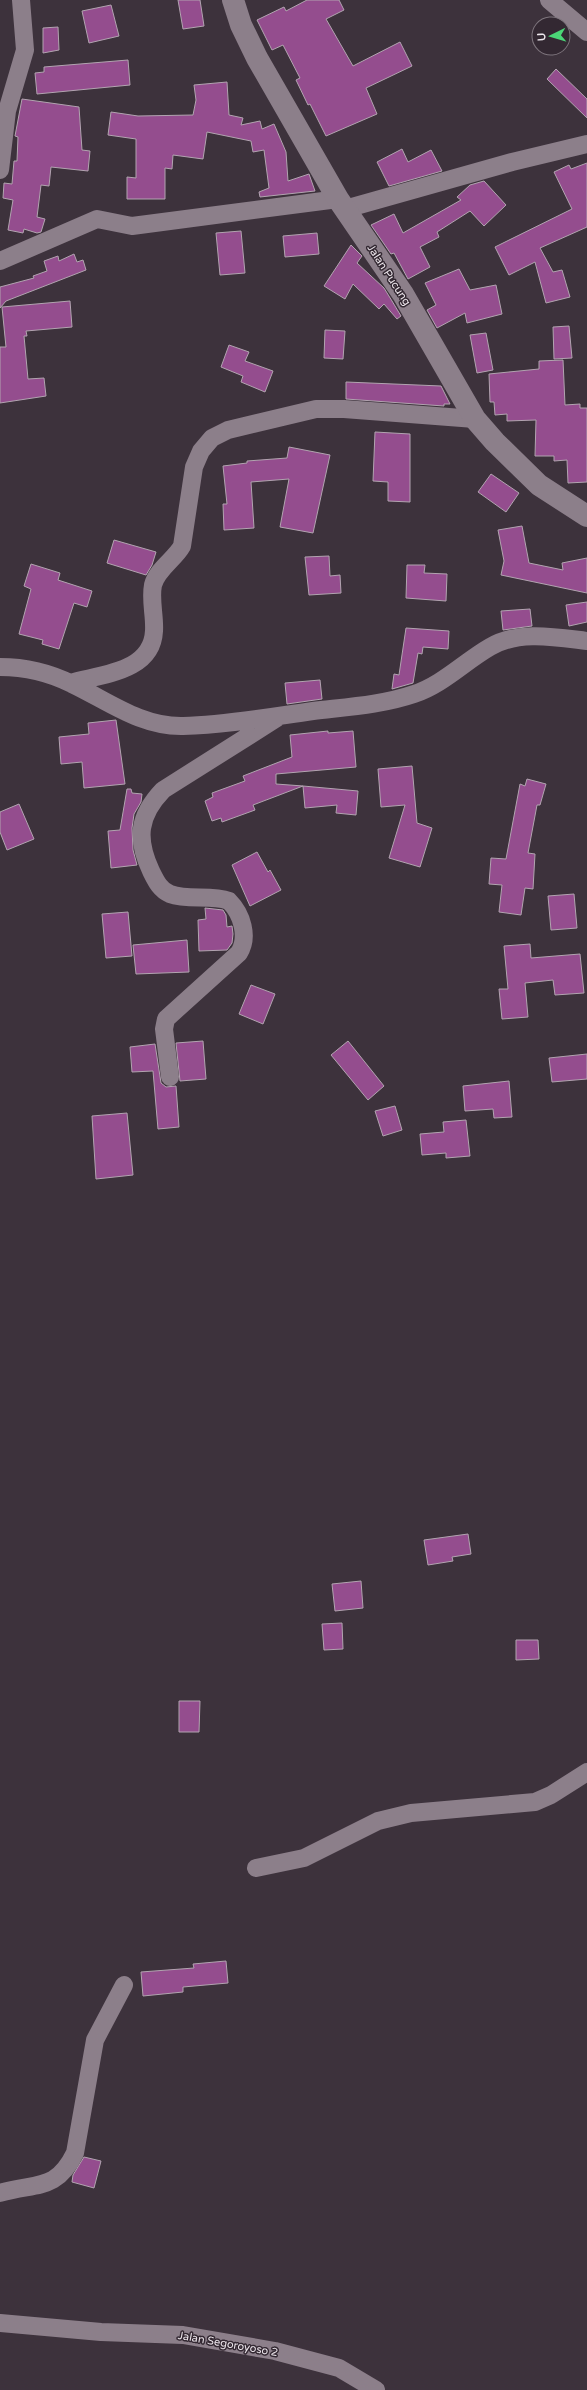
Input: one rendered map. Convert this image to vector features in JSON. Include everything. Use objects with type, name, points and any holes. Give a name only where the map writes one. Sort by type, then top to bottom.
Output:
[{"type":"main road","name":"Jalan Pucung","points":[[233,0],[241,25],[257,58],[341,204],[407,301],[475,419],[539,485],[587,516]]},
{"type":"street","points":[[0,170],[7,111],[25,50],[21,0]]},
{"type":"street","points":[[548,0],[587,32]]},
{"type":"street","points":[[0,262],[98,219],[132,226],[341,204],[587,144]]},
{"type":"street","points":[[70,683],[131,666],[144,658],[151,647],[154,631],[153,584],[160,572],[178,554],[182,546],[194,467],[201,451],[212,438],[228,430],[316,409],[344,409],[475,419]]},
{"type":"street","points":[[0,667],[32,670],[70,683],[138,718],[153,723],[184,726],[281,716],[351,706],[414,694],[437,683],[491,646],[513,638],[536,635],[587,641]]},
{"type":"street","points":[[170,1077],[164,1029],[166,1018],[240,953],[243,946],[245,932],[234,908],[229,901],[172,895],[161,889],[144,856],[142,824],[152,802],[163,790],[281,716]]},
{"type":"street","points":[[256,1868],[304,1858],[378,1821],[396,1816],[411,1813],[535,1802],[551,1796],[587,1772]]},
{"type":"street","points":[[0,2193],[59,2178],[69,2166],[75,2153],[94,2040],[124,1985]]},
{"type":"street","name":"Jalan Segoroyoso 2","points":[[0,2323],[101,2332],[183,2335],[274,2351],[339,2368],[376,2390]]},
{"type":"building","points":[[178,0],[200,0],[204,26],[183,29]]},
{"type":"building","points":[[307,0],[339,0],[344,10],[326,19],[353,66],[400,42],[412,66],[366,88],[377,114],[326,136],[310,104],[308,105],[296,80],[300,78],[283,45],[272,50],[257,20],[284,7],[286,11]]},
{"type":"building","points":[[111,5],[119,36],[89,43],[82,11]]},
{"type":"building","points":[[58,27],[59,50],[43,53],[43,28]]},
{"type":"building","points":[[128,60],[130,85],[37,94],[35,73],[44,72],[44,67]]},
{"type":"building","points":[[556,69],[587,99],[587,118],[547,79]]},
{"type":"building","points":[[227,82],[229,115],[243,118],[241,125],[260,121],[262,129],[274,124],[286,152],[288,181],[309,174],[315,191],[260,197],[259,192],[269,188],[264,150],[253,152],[251,141],[207,132],[203,159],[173,155],[172,169],[165,168],[165,199],[127,199],[127,177],[136,178],[136,139],[108,135],[111,112],[138,116],[193,115],[196,100],[194,85]]},
{"type":"building","points":[[22,99],[79,107],[82,150],[90,151],[88,171],[51,167],[49,186],[41,185],[37,217],[45,219],[41,232],[37,233],[24,229],[23,233],[8,230],[13,200],[3,198],[4,183],[12,184],[14,161],[17,161],[18,137],[15,136]]},
{"type":"building","points":[[402,149],[408,162],[431,150],[442,171],[389,186],[377,162]]},
{"type":"building","points":[[587,163],[587,227],[540,248],[553,272],[562,270],[570,297],[546,303],[535,262],[509,275],[495,247],[572,209],[554,172],[569,165],[571,169]]},
{"type":"building","points":[[484,181],[506,205],[484,226],[470,211],[437,232],[439,237],[420,247],[430,267],[408,279],[394,253],[391,254],[371,225],[394,214],[403,233],[461,200],[457,197],[470,185]]},
{"type":"building","points":[[241,231],[245,273],[220,275],[216,233]]},
{"type":"building","points":[[317,233],[319,254],[285,257],[283,236]]},
{"type":"building","points":[[351,245],[362,256],[357,263],[384,288],[401,316],[397,319],[384,304],[379,309],[353,284],[345,299],[324,286]]},
{"type":"building","points":[[74,254],[77,262],[83,260],[86,270],[6,301],[0,308],[0,287],[34,278],[33,276],[47,271],[44,261],[58,256],[59,261]]},
{"type":"building","points":[[459,269],[470,290],[496,285],[502,314],[467,323],[465,313],[437,328],[427,310],[436,305],[425,283]]},
{"type":"building","points":[[70,301],[72,327],[26,331],[27,336],[24,336],[28,379],[44,378],[46,396],[0,403],[0,347],[6,347],[2,307]]},
{"type":"building","points":[[569,326],[572,358],[554,359],[553,327]]},
{"type":"building","points":[[325,330],[345,331],[343,359],[324,358]]},
{"type":"building","points":[[486,333],[493,370],[477,373],[470,335]]},
{"type":"building","points":[[229,345],[249,352],[245,361],[273,371],[265,392],[241,382],[243,376],[221,367]]},
{"type":"building","points":[[563,360],[565,405],[580,404],[580,408],[587,408],[587,482],[568,483],[567,460],[554,461],[554,456],[535,456],[536,420],[507,421],[507,414],[495,415],[494,402],[490,402],[489,374],[539,369],[539,361]]},
{"type":"building","points":[[346,382],[441,386],[450,404],[444,404],[444,406],[346,399]]},
{"type":"building","points":[[375,432],[410,434],[410,502],[388,501],[388,482],[373,481]]},
{"type":"building","points":[[289,447],[330,455],[313,533],[280,527],[289,479],[251,482],[254,528],[224,530],[223,504],[227,504],[223,466],[247,463],[247,461],[287,458]]},
{"type":"building","points":[[491,474],[519,493],[506,512],[478,492]]},
{"type":"building","points":[[522,526],[529,563],[563,570],[562,563],[587,558],[587,593],[501,575],[504,561],[498,530]]},
{"type":"building","points":[[114,540],[156,552],[152,565],[146,575],[107,563]]},
{"type":"building","points":[[329,556],[330,576],[340,575],[341,593],[309,595],[305,557]]},
{"type":"building","points":[[31,564],[60,573],[58,580],[92,591],[87,607],[74,603],[59,649],[42,644],[43,640],[19,634],[31,589],[24,586]]},
{"type":"building","points":[[407,565],[425,565],[424,573],[447,574],[446,601],[406,598]]},
{"type":"building","points":[[587,602],[587,622],[569,626],[566,605]]},
{"type":"building","points":[[530,609],[532,626],[503,630],[501,611]]},
{"type":"building","points":[[406,628],[449,631],[448,649],[423,647],[422,654],[418,653],[413,683],[392,689],[394,674],[399,675]]},
{"type":"building","points":[[320,680],[322,699],[287,704],[285,683]]},
{"type":"building","points":[[116,720],[125,784],[84,788],[82,762],[61,764],[59,737],[89,734],[88,723]]},
{"type":"building","points":[[328,731],[328,733],[353,731],[356,767],[276,774],[276,784],[303,786],[253,805],[255,810],[222,822],[221,818],[212,821],[205,801],[213,797],[212,793],[245,781],[243,776],[292,757],[290,735]]},
{"type":"building","points":[[412,766],[417,823],[432,828],[420,867],[389,858],[405,805],[381,807],[378,769]]},
{"type":"building","points":[[527,779],[546,784],[540,805],[537,805],[528,853],[535,854],[533,889],[525,888],[521,915],[499,912],[502,885],[489,884],[491,858],[506,859],[520,784],[525,786]]},
{"type":"building","points":[[303,786],[358,791],[356,815],[336,813],[337,805],[305,808]]},
{"type":"building","points":[[127,789],[131,789],[132,793],[142,794],[141,802],[134,814],[132,828],[133,850],[137,865],[111,868],[108,831],[120,830]]},
{"type":"building","points":[[19,804],[34,839],[7,850],[0,832],[0,812]]},
{"type":"building","points":[[257,852],[268,872],[270,870],[281,890],[250,906],[232,865]]},
{"type":"building","points":[[574,894],[577,928],[551,930],[548,896]]},
{"type":"building","points":[[205,908],[223,910],[226,915],[227,927],[232,926],[232,943],[227,950],[199,951],[198,920],[206,919]]},
{"type":"building","points":[[128,912],[132,956],[106,958],[102,914]]},
{"type":"building","points":[[187,940],[189,972],[136,974],[133,945]]},
{"type":"building","points":[[530,944],[531,958],[580,954],[584,993],[555,995],[553,980],[525,983],[528,1017],[502,1019],[499,989],[508,989],[504,946]]},
{"type":"building","points":[[251,985],[275,994],[263,1024],[239,1014]]},
{"type":"building","points":[[203,1041],[206,1079],[180,1081],[176,1043]]},
{"type":"building","points":[[348,1041],[384,1086],[368,1100],[331,1055]]},
{"type":"building","points":[[155,1044],[161,1083],[166,1087],[176,1086],[179,1127],[158,1129],[153,1071],[132,1072],[130,1047]]},
{"type":"building","points":[[587,1054],[587,1079],[552,1082],[549,1058]]},
{"type":"building","points":[[509,1081],[512,1117],[494,1118],[493,1109],[465,1111],[463,1086]]},
{"type":"building","points":[[395,1106],[402,1130],[383,1136],[375,1111]]},
{"type":"building","points":[[127,1113],[133,1175],[96,1179],[92,1116]]},
{"type":"building","points":[[466,1120],[470,1156],[446,1158],[446,1153],[422,1155],[420,1134],[444,1132],[443,1122]]},
{"type":"building","points":[[468,1534],[471,1554],[452,1557],[453,1561],[428,1565],[424,1540]]},
{"type":"building","points":[[361,1581],[363,1608],[335,1611],[332,1584]]},
{"type":"building","points":[[342,1623],[343,1649],[324,1650],[322,1624]]},
{"type":"building","points":[[516,1640],[538,1640],[539,1659],[516,1660]]},
{"type":"building","points":[[179,1701],[200,1701],[199,1732],[179,1732]]},
{"type":"building","points":[[226,1961],[228,1983],[183,1987],[183,1992],[143,1996],[141,1972],[194,1968],[193,1964]]},
{"type":"building","points":[[84,2157],[101,2161],[94,2188],[72,2182],[73,2175]]}]
